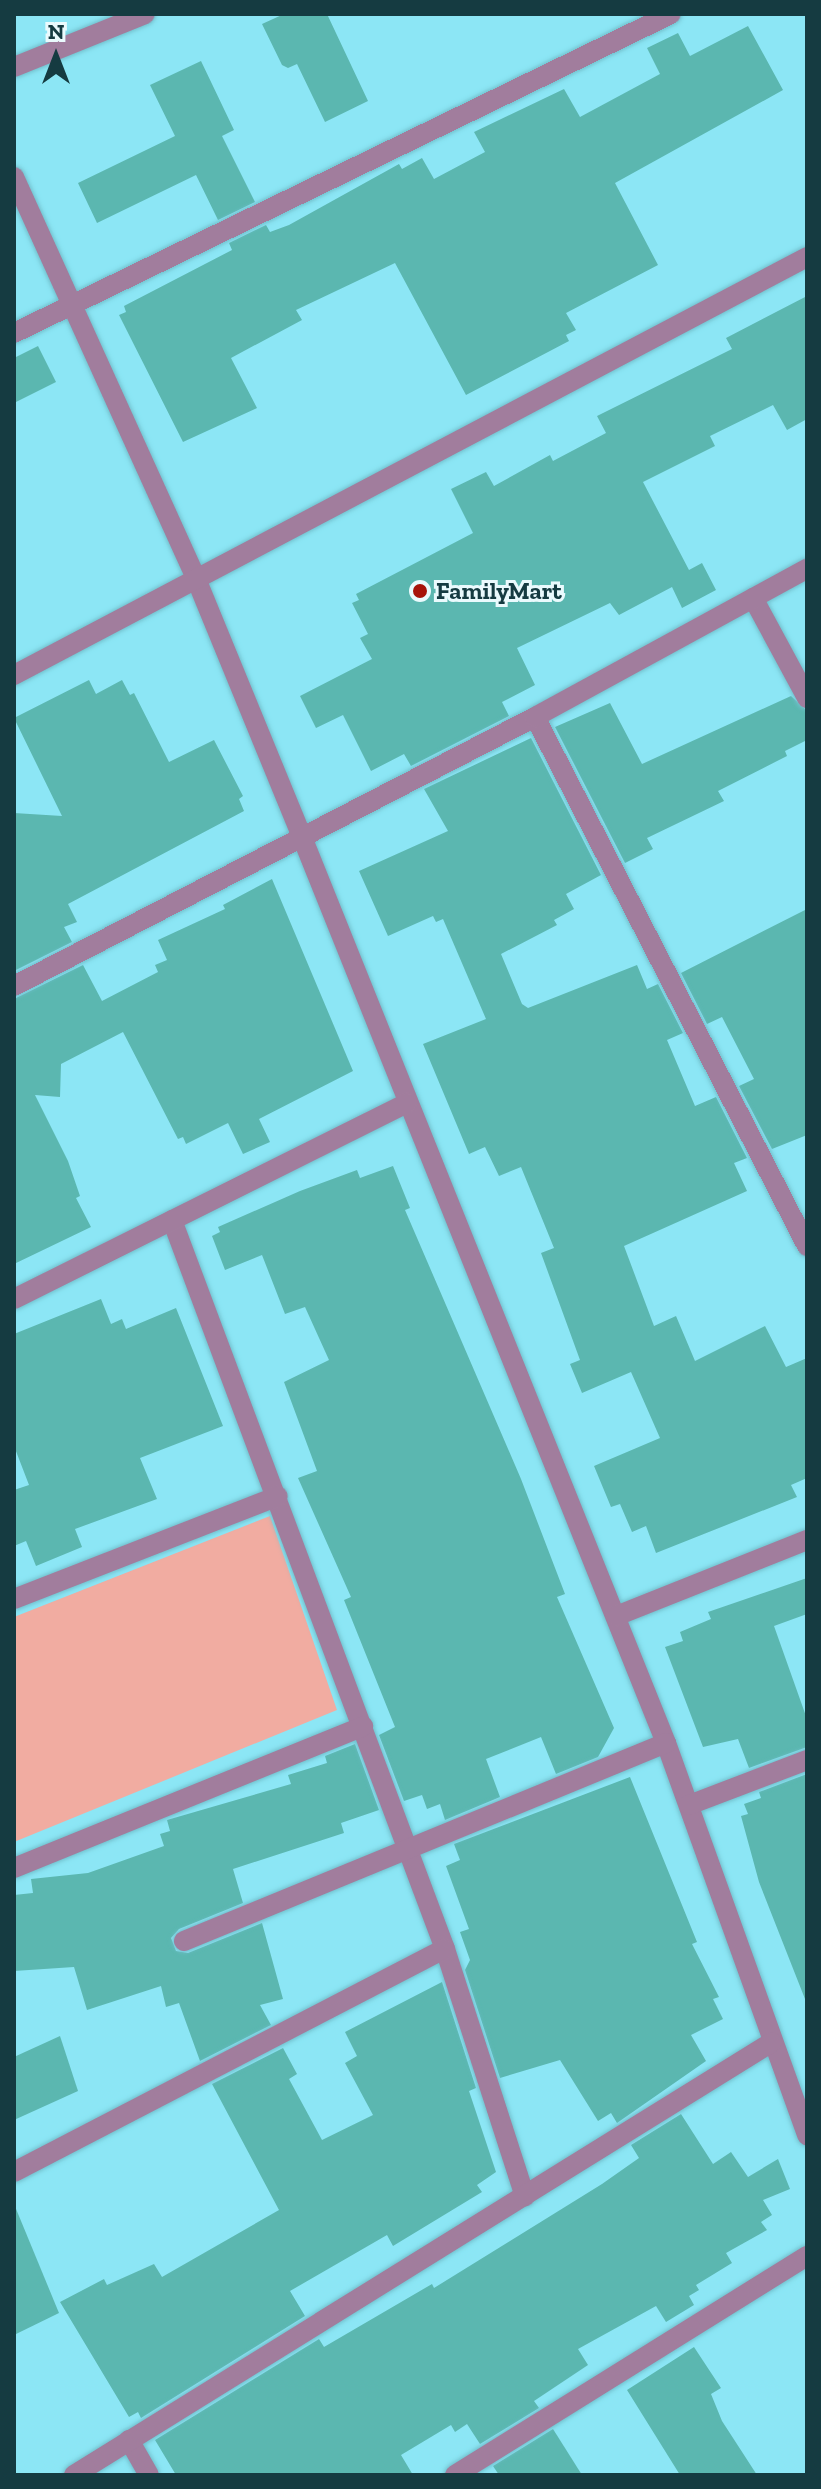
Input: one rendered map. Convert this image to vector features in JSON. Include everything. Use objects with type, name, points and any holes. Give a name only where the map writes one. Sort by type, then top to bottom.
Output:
[{"type":"street","points":[[14,67],[145,14]]},
{"type":"street","points":[[14,333],[671,14]]},
{"type":"street","points":[[14,177],[197,581],[302,837],[666,1743],[807,2135]]},
{"type":"street","points":[[14,675],[807,257]]},
{"type":"street","points":[[14,986],[535,717],[807,569]]},
{"type":"street","points":[[753,598],[807,698]]},
{"type":"street","points":[[535,717],[807,1246]]},
{"type":"street","points":[[14,1299],[407,1103]]},
{"type":"street","points":[[172,1220],[278,1496],[445,1949],[525,2196]]},
{"type":"street","points":[[14,1599],[278,1496]]},
{"type":"street","points":[[616,1616],[807,1540]]},
{"type":"street","points":[[14,1868],[363,1726]]},
{"type":"street","points":[[184,1941],[666,1743]]},
{"type":"street","points":[[689,1805],[807,1760]]},
{"type":"street","points":[[14,2172],[445,1949]]},
{"type":"street","points":[[74,2475],[772,2042]]},
{"type":"street","points":[[455,2475],[807,2256]]},
{"type":"street","points":[[129,2440],[149,2475]]},
{"type":"shaded area","points":[[270,1516],[337,1710],[14,1842],[14,1617]]},
{"type":"building","points":[[284,14],[327,14],[368,101],[325,122],[297,64],[288,68],[282,65],[262,24]]},
{"type":"building","points":[[748,26],[783,90],[615,183],[658,265],[566,313],[576,330],[566,335],[569,341],[466,395],[395,263],[296,310],[302,320],[231,358],[257,408],[183,442],[119,315],[126,312],[124,306],[232,250],[229,243],[266,225],[270,232],[289,225],[399,164],[402,169],[422,158],[434,179],[485,152],[474,132],[564,89],[580,117],[660,74],[647,48],[678,33],[690,56]]},
{"type":"building","points":[[201,61],[234,130],[222,136],[255,202],[218,220],[196,175],[97,223],[78,183],[175,136],[150,85]]},
{"type":"building","points":[[807,296],[807,419],[787,430],[773,405],[710,436],[715,446],[643,482],[689,570],[702,563],[716,590],[682,608],[672,587],[619,615],[610,603],[517,648],[535,685],[502,702],[509,716],[411,766],[404,754],[371,771],[343,715],[316,728],[300,696],[372,659],[360,638],[368,634],[352,603],[359,600],[356,594],[473,533],[451,489],[486,472],[494,486],[550,455],[553,461],[606,433],[597,416],[732,349],[726,338]]},
{"type":"building","points":[[38,346],[56,382],[14,403],[14,358]]},
{"type":"building","points":[[89,680],[96,694],[122,680],[130,695],[134,693],[169,762],[214,740],[243,796],[239,799],[244,811],[68,904],[77,922],[64,927],[72,942],[14,971],[14,813],[62,816],[14,718]]},
{"type":"building","points":[[791,696],[807,711],[807,740],[785,751],[787,756],[718,791],[724,801],[647,838],[653,849],[625,863],[555,727],[610,703],[642,764]]},
{"type":"building","points":[[531,738],[601,875],[566,894],[574,909],[554,920],[557,925],[501,954],[522,1004],[528,1008],[637,965],[647,989],[658,984],[683,1033],[667,1040],[695,1106],[716,1097],[747,1158],[734,1163],[747,1191],[624,1246],[654,1326],[676,1316],[695,1361],[765,1326],[786,1367],[807,1358],[807,1478],[791,1485],[797,1497],[656,1553],[646,1526],[632,1532],[620,1504],[611,1507],[594,1466],[660,1438],[631,1372],[582,1393],[570,1364],[580,1360],[541,1253],[554,1248],[521,1167],[499,1176],[485,1147],[469,1154],[423,1044],[486,1019],[443,919],[436,922],[433,916],[388,936],[359,871],[448,831],[424,789]]},
{"type":"building","points":[[272,879],[353,1071],[259,1119],[270,1142],[243,1154],[228,1123],[186,1144],[183,1137],[178,1139],[123,1032],[61,1064],[60,1097],[35,1095],[68,1161],[80,1196],[76,1198],[91,1227],[14,1264],[14,999],[83,965],[102,1001],[158,972],[155,965],[167,960],[158,940],[225,909],[223,905]]},
{"type":"building","points":[[807,909],[807,1135],[772,1149],[739,1086],[754,1079],[722,1017],[707,1024],[681,973]]},
{"type":"building","points":[[393,1166],[410,1208],[405,1210],[521,1479],[565,1594],[557,1597],[614,1728],[598,1757],[556,1774],[541,1737],[486,1759],[500,1797],[445,1820],[440,1804],[427,1809],[422,1795],[404,1801],[379,1735],[395,1727],[344,1600],[351,1597],[298,1478],[317,1471],[284,1382],[329,1360],[305,1307],[285,1314],[262,1255],[225,1270],[212,1236],[220,1232],[218,1227],[300,1191],[357,1170],[360,1178]]},
{"type":"building","points":[[101,1299],[111,1324],[122,1319],[126,1329],[176,1308],[223,1426],[140,1458],[157,1499],[75,1529],[82,1547],[36,1566],[26,1541],[14,1546],[14,1490],[29,1485],[14,1446],[14,1334]]},
{"type":"building","points":[[807,1578],[807,1614],[774,1626],[807,1719],[807,1747],[749,1768],[738,1739],[703,1747],[665,1647],[683,1641],[680,1632],[711,1619],[708,1612]]},
{"type":"building","points":[[355,1744],[379,1810],[341,1823],[344,1833],[233,1869],[243,1903],[179,1929],[171,1938],[176,1951],[188,1953],[262,1923],[283,1999],[260,2005],[271,2025],[200,2061],[179,2003],[166,2007],[161,1986],[87,2010],[74,1967],[14,1971],[14,1895],[33,1893],[31,1879],[88,1873],[164,1846],[160,1834],[170,1831],[167,1820],[291,1784],[288,1775],[327,1763],[325,1756]]},
{"type":"building","points":[[807,1774],[805,1999],[759,1882],[741,1816],[748,1814],[744,1804],[761,1798],[759,1792]]},
{"type":"building","points":[[630,1777],[697,1942],[692,1944],[719,1997],[713,1999],[723,2019],[691,2035],[706,2061],[617,2123],[611,2113],[598,2121],[560,2060],[500,2078],[465,1970],[470,1960],[460,1932],[469,1929],[446,1866],[460,1860],[454,1844]]},
{"type":"building","points":[[442,1982],[476,2088],[469,2091],[496,2172],[477,2185],[482,2192],[393,2246],[387,2235],[290,2291],[305,2316],[141,2418],[138,2412],[129,2417],[60,2302],[104,2279],[107,2285],[154,2264],[162,2277],[279,2210],[212,2084],[283,2048],[297,2074],[289,2079],[322,2140],[373,2115],[345,2063],[357,2056],[345,2032]]},
{"type":"building","points":[[60,2036],[78,2091],[14,2120],[14,2057]]},
{"type":"building","points":[[681,2114],[713,2164],[731,2152],[748,2177],[778,2159],[790,2189],[763,2200],[772,2215],[761,2222],[767,2230],[726,2253],[732,2263],[696,2285],[699,2290],[689,2296],[694,2305],[666,2322],[656,2306],[578,2349],[588,2365],[534,2401],[539,2408],[480,2444],[467,2424],[455,2432],[451,2425],[401,2455],[413,2475],[176,2475],[155,2440],[319,2339],[324,2347],[432,2284],[434,2288],[602,2184],[639,2158],[631,2145]]},
{"type":"building","points":[[14,2204],[59,2313],[14,2335]]},
{"type":"building","points":[[694,2347],[721,2388],[711,2394],[722,2421],[757,2475],[680,2475],[627,2390]]},
{"type":"building","points":[[553,2429],[582,2475],[499,2475],[493,2466]]},
{"type":"place","name":"FamilyMart","points":[[420,591]]}]
